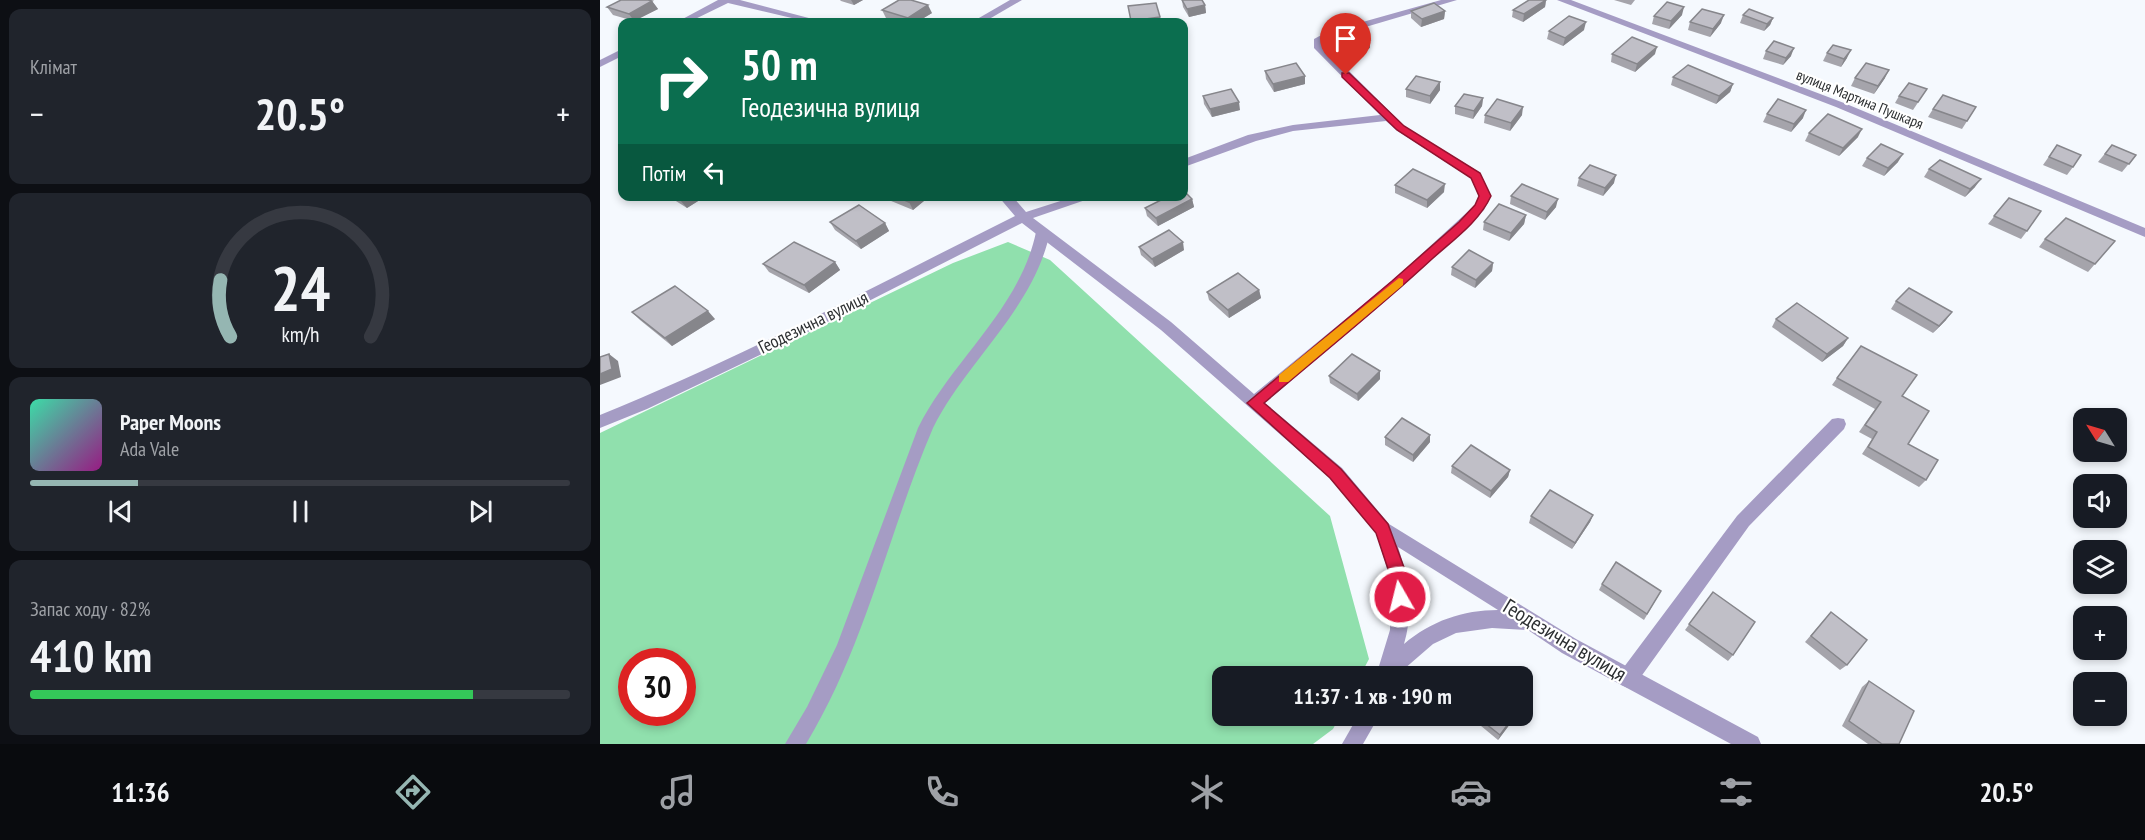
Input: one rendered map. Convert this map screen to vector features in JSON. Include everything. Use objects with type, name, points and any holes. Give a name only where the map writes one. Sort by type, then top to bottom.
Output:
[{"type":"street","points":[[690,18],[727,0],[802,18]]},
{"type":"street","points":[[984,18],[1017,0]]},
{"type":"street","points":[[1254,403],[1397,284],[1480,207],[1485,196],[1476,176],[1400,128],[1317,46],[1318,39],[1331,34],[1452,0]]},
{"type":"street","name":"вулиця Мартина Пушкаря","points":[[1562,0],[1840,105],[2145,233]]},
{"type":"street","points":[[600,64],[618,54]]},
{"type":"street","points":[[1188,162],[1251,138],[1293,128],[1389,117]]},
{"type":"street","name":"Геодезична вулиця","points":[[1009,201],[1023,217],[1166,326],[1336,473],[1383,529],[1569,646],[1751,744]]},
{"type":"street","name":"Геодезична вулиця","points":[[600,422],[642,405],[799,330],[1023,217],[1075,201]]},
{"type":"street","points":[[795,744],[847,644],[929,420],[1029,276],[1042,244],[1043,232]]},
{"type":"street","points":[[1628,678],[1743,521],[1838,424]]},
{"type":"street","name":"Геодезична вулиця","points":[[1383,529],[1401,581],[1399,630],[1389,666]]},
{"type":"street","points":[[1397,666],[1434,634],[1460,623],[1492,618],[1530,621]]},
{"type":"street","points":[[1352,744],[1363,726]]},
{"type":"green space","points":[[1008,242],[1050,260],[1330,516],[1369,659],[1365,666],[1212,666],[1212,726],[1335,726],[1313,744],[600,744],[600,433],[953,263]]},
{"type":"building","points":[[621,0],[652,1],[629,14],[607,7]]},
{"type":"building","points":[[899,0],[911,0],[928,5],[908,18],[882,10]]},
{"type":"building","points":[[1182,0],[1202,0],[1205,5],[1187,9]]},
{"type":"building","points":[[1529,0],[1546,0],[1524,14],[1513,10]]},
{"type":"building","points":[[1667,2],[1684,7],[1671,21],[1654,16]]},
{"type":"building","points":[[1156,3],[1160,17],[1130,18],[1128,6]]},
{"type":"building","points":[[1434,3],[1445,11],[1422,19],[1411,11]]},
{"type":"building","points":[[1702,9],[1724,15],[1713,29],[1690,22]]},
{"type":"building","points":[[1749,9],[1773,18],[1767,24],[1743,15]]},
{"type":"building","points":[[1569,16],[1586,22],[1565,38],[1549,31]]},
{"type":"building","points":[[1360,30],[1370,40],[1351,46],[1341,35]]},
{"type":"building","points":[[1632,37],[1657,47],[1637,64],[1612,54]]},
{"type":"building","points":[[1774,41],[1794,48],[1786,58],[1766,51]]},
{"type":"building","points":[[1833,45],[1851,50],[1844,59],[1827,53]]},
{"type":"building","points":[[1296,63],[1305,76],[1273,84],[1265,71]]},
{"type":"building","points":[[1866,63],[1889,70],[1878,86],[1855,78]]},
{"type":"building","points":[[1688,65],[1733,84],[1719,96],[1673,77]]},
{"type":"building","points":[[1416,76],[1440,82],[1430,96],[1406,89]]},
{"type":"building","points":[[1909,83],[1927,89],[1918,102],[1899,96]]},
{"type":"building","points":[[1231,89],[1239,102],[1210,109],[1203,96]]},
{"type":"building","points":[[1464,94],[1483,98],[1474,111],[1455,106]]},
{"type":"building","points":[[1943,95],[1976,107],[1967,121],[1933,109]]},
{"type":"building","points":[[1497,99],[1523,107],[1511,123],[1485,115]]},
{"type":"building","points":[[1778,99],[1806,110],[1794,124],[1767,114]]},
{"type":"building","points":[[1828,114],[1862,129],[1843,148],[1809,133]]},
{"type":"building","points":[[1881,144],[1903,154],[1888,168],[1867,158]]},
{"type":"building","points":[[2057,145],[2081,155],[2073,167],[2049,157]]},
{"type":"building","points":[[2112,145],[2136,155],[2129,164],[2105,154]]},
{"type":"building","points":[[1940,160],[1981,179],[1970,189],[1929,169]]},
{"type":"building","points":[[1590,165],[1616,175],[1605,188],[1579,178]]},
{"type":"building","points":[[1413,169],[1445,184],[1427,200],[1395,185]]},
{"type":"building","points":[[1522,184],[1558,199],[1547,212],[1511,196]]},
{"type":"building","points":[[1188,195],[1192,199],[1156,218],[1145,208],[1159,201],[1188,201]]},
{"type":"building","points":[[2009,198],[2041,211],[2027,231],[1994,216]]},
{"type":"building","points":[[1499,204],[1526,215],[1511,233],[1484,222]]},
{"type":"building","points":[[859,205],[885,223],[856,241],[830,222]]},
{"type":"building","points":[[2066,218],[2115,241],[2095,264],[2045,239]]},
{"type":"building","points":[[1169,230],[1183,242],[1152,259],[1139,247]]},
{"type":"building","points":[[794,242],[835,262],[804,285],[763,264]]},
{"type":"building","points":[[1469,250],[1493,263],[1476,280],[1452,267]]},
{"type":"building","points":[[1238,273],[1259,290],[1228,310],[1207,292]]},
{"type":"building","points":[[675,286],[708,311],[665,338],[632,312]]},
{"type":"building","points":[[1909,288],[1952,312],[1939,326],[1896,301]]},
{"type":"building","points":[[1797,303],[1848,338],[1827,354],[1776,319]]},
{"type":"building","points":[[1861,346],[1917,375],[1902,396],[1929,411],[1908,444],[1938,460],[1926,480],[1868,447],[1877,432],[1865,425],[1881,402],[1837,378]]},
{"type":"building","points":[[609,354],[612,369],[600,374],[600,357]]},
{"type":"building","points":[[1352,354],[1380,371],[1357,394],[1329,376]]},
{"type":"building","points":[[1402,418],[1430,435],[1413,455],[1385,437]]},
{"type":"building","points":[[1471,445],[1510,470],[1491,491],[1452,466]]},
{"type":"building","points":[[1550,490],[1593,515],[1575,543],[1531,516]]},
{"type":"building","points":[[1616,562],[1661,591],[1647,614],[1602,584]]},
{"type":"building","points":[[1713,592],[1755,622],[1733,655],[1689,624]]},
{"type":"building","points":[[1831,612],[1867,640],[1847,665],[1811,636]]},
{"type":"building","points":[[1869,681],[1914,711],[1899,744],[1882,744],[1849,721]]},
{"type":"building","points":[[1489,726],[1507,726],[1500,735]]},
{"type":"slow traffic","points":[[1284,378],[1399,282]]},
{"type":"route","points":[[1346,75],[1400,128],[1476,176],[1485,196],[1480,207],[1463,225],[1397,284],[1254,403],[1336,473],[1383,529],[1401,581],[1400,597]]}]
